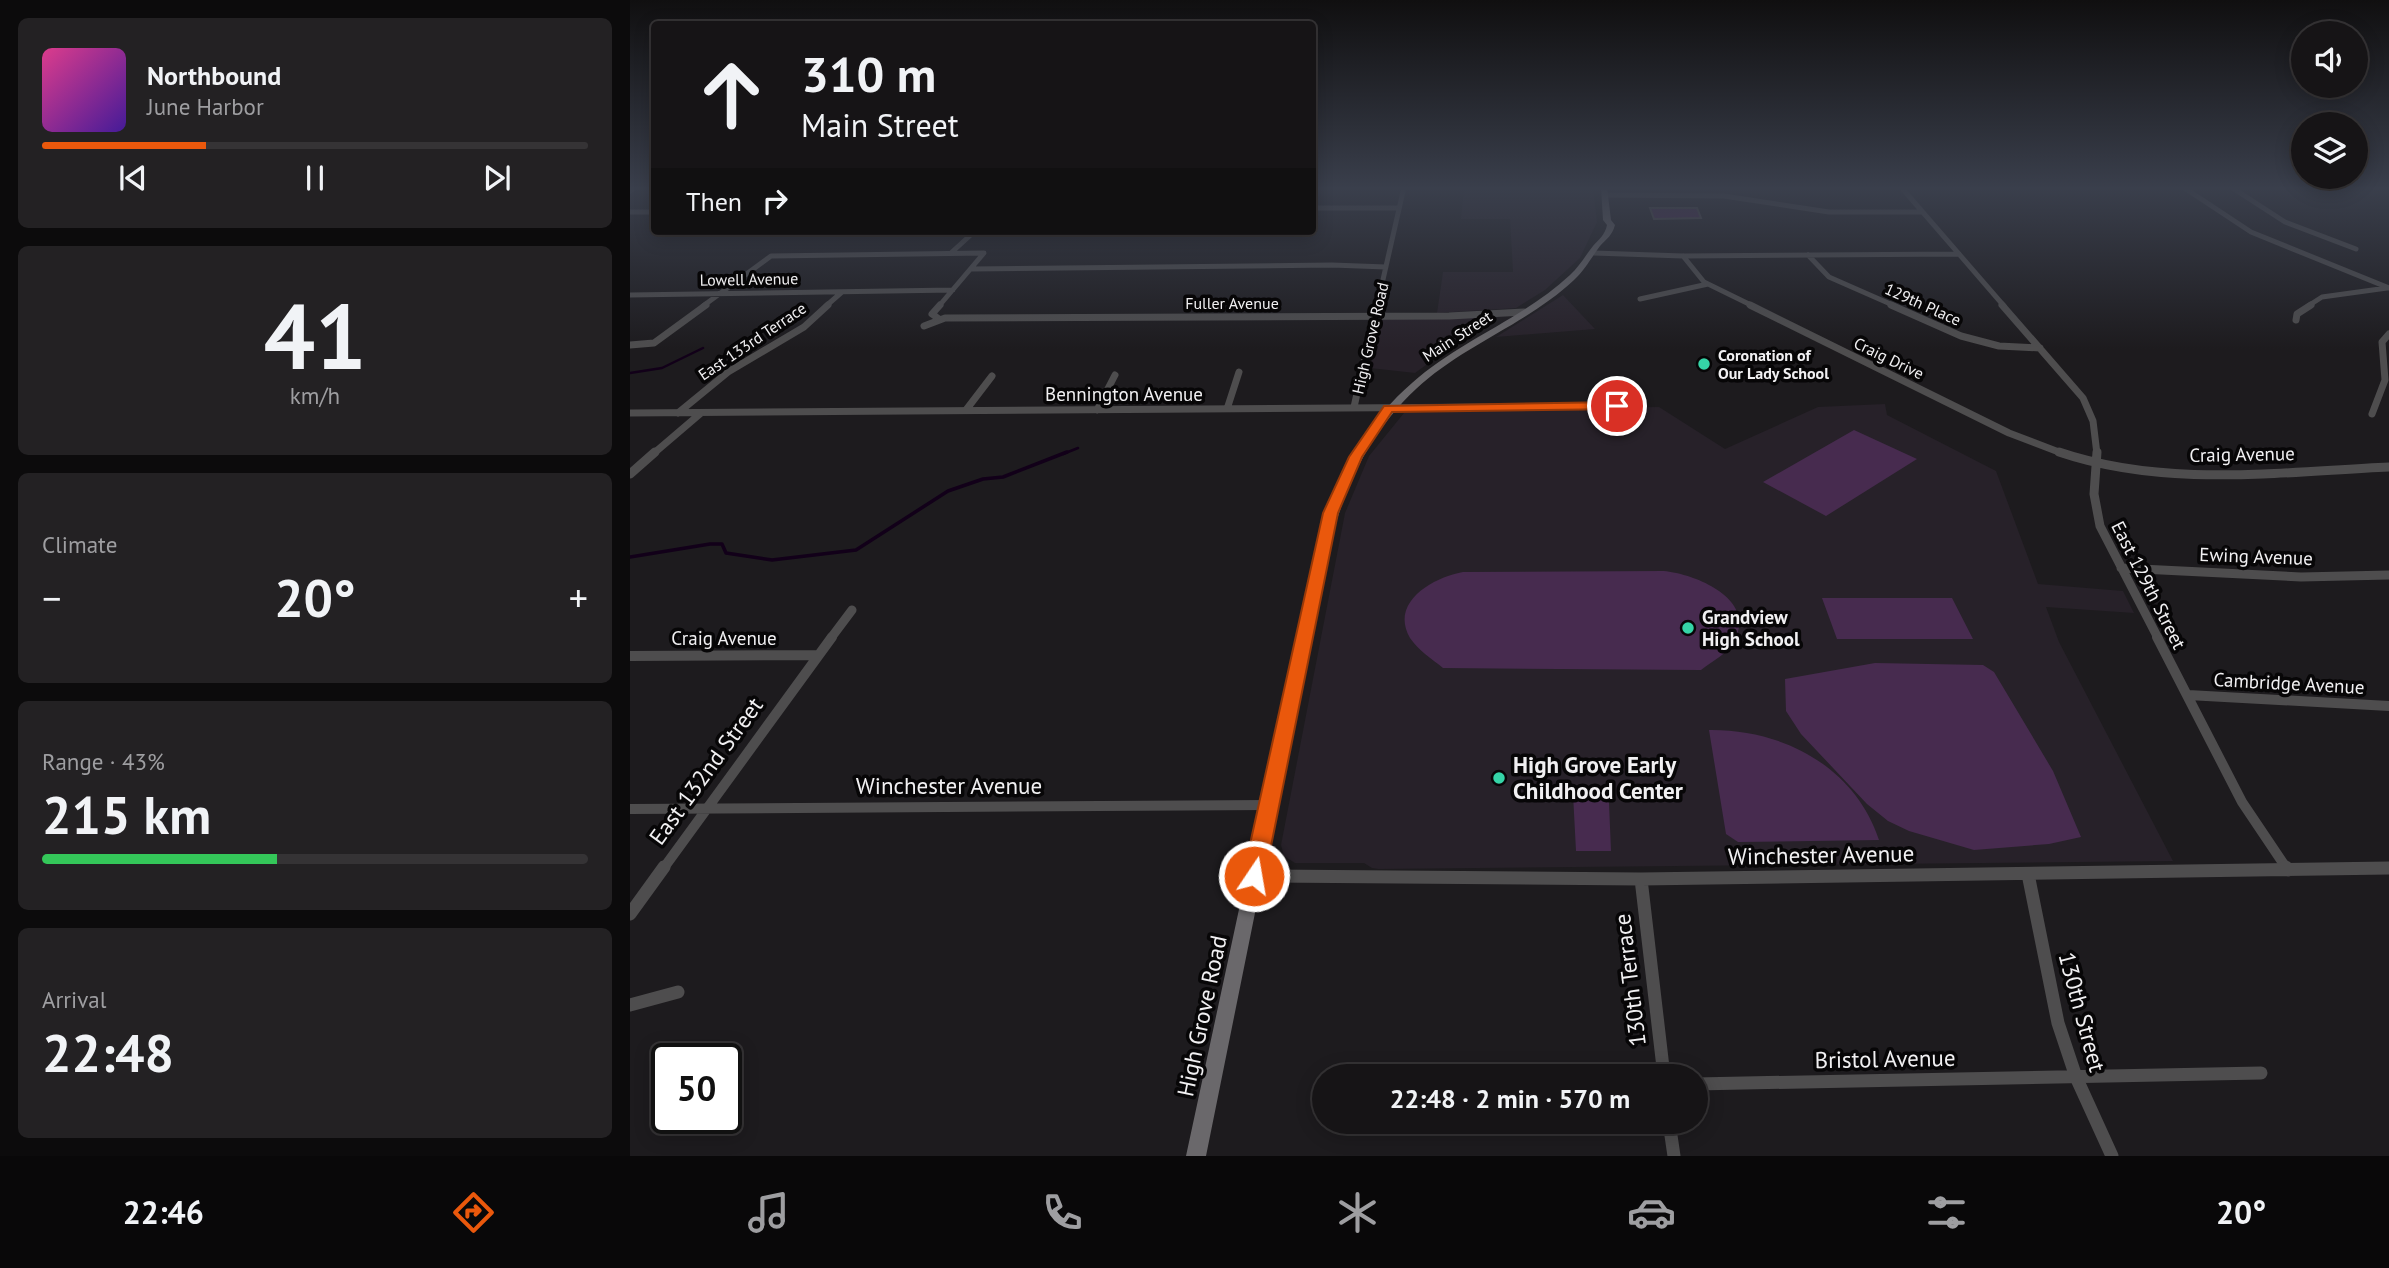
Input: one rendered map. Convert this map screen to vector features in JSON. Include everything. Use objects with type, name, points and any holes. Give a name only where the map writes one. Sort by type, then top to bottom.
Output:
[{"type":"main road","name":"Main Street","points":[[1346,476],[1388,409],[1438,366],[1563,285],[1594,253],[1600,241]]},
{"type":"main road","name":"High Grove Road","points":[[1196,1156],[1331,513],[1346,476]]},
{"type":"street","points":[[953,252],[965,241]]},
{"type":"street","name":"High Grove Road","points":[[1354,407],[1392,241]]},
{"type":"street","name":"East 129th Street","points":[[1948,241],[2090,410],[2099,436],[2093,490],[2095,511],[2102,531],[2242,802],[2288,870]]},
{"type":"street","points":[[2273,241],[2389,288]]},
{"type":"street","points":[[2335,241],[2356,249]]},
{"type":"street","points":[[630,345],[654,343],[774,255],[984,253],[932,314],[939,319],[924,326]]},
{"type":"street","points":[[1594,253],[1683,256],[1959,254]]},
{"type":"street","name":"129th Place","points":[[1808,255],[1829,277],[1961,336],[1999,346],[2039,348]]},
{"type":"street","name":"Craig Drive","points":[[1683,256],[1693,271],[1708,284],[2009,433],[2097,464]]},
{"type":"street","points":[[971,270],[1332,265],[1386,267]]},
{"type":"street","points":[[1640,299],[1708,284]]},
{"type":"street","points":[[2296,320],[2297,314],[2322,298],[2389,288]]},
{"type":"street","name":"Lowell Avenue","points":[[630,295],[953,290]]},
{"type":"street","name":"East 133rd Terrace","points":[[678,413],[728,372],[804,327],[842,292]]},
{"type":"street","name":"Fuller Avenue","points":[[939,319],[1375,316],[1524,312]]},
{"type":"street","points":[[2372,414],[2385,380],[2387,359],[2382,342],[2389,334]]},
{"type":"street","points":[[1227,409],[1239,372]]},
{"type":"street","points":[[1097,410],[1115,375]]},
{"type":"street","points":[[966,410],[992,376]]},
{"type":"street","name":"Bennington Avenue","points":[[630,413],[1617,406]]},
{"type":"street","name":"East 133rd Terrace","points":[[630,474],[701,413]]},
{"type":"street","name":"Craig Avenue","points":[[2097,464],[2144,471],[2206,474],[2389,467]]},
{"type":"street","name":"Ewing Avenue","points":[[2121,568],[2301,577],[2389,575]]},
{"type":"street","name":"East 132nd Street","points":[[630,914],[704,809],[852,610]]},
{"type":"street","name":"Craig Avenue","points":[[630,656],[819,655]]},
{"type":"street","name":"Cambridge Avenue","points":[[2188,695],[2389,706]]},
{"type":"street","name":"Winchester Avenue","points":[[630,810],[1269,805]]},
{"type":"street","name":"Winchester Avenue","points":[[1254,876],[1641,879],[2389,869]]},
{"type":"street","name":"130th Street","points":[[2028,874],[2058,1023],[2076,1077],[2112,1156]]},
{"type":"street","name":"130th Terrace","points":[[1641,879],[1663,1064]]},
{"type":"street","points":[[630,1005],[678,992]]},
{"type":"street","name":"Bristol Avenue","points":[[1708,1084],[2261,1073]]},
{"type":"street","points":[[1671,1134],[1674,1156]]},
{"type":"shaded area","points":[[1511,241],[1588,241],[1580,258],[1545,290],[1516,308],[1437,313],[1443,272],[1513,272]]},
{"type":"shaded area","points":[[1563,295],[1595,329],[1496,337]]},
{"type":"shaded area","points":[[1489,316],[1492,319],[1490,323],[1415,373],[1370,368],[1380,321],[1383,318]]},
{"type":"shaded area","name":"Grandview High School","points":[[1885,404],[1887,415],[1996,471],[2038,584],[2123,591],[2134,613],[2046,607],[2059,642],[2173,861],[1379,869],[1364,863],[1295,863],[1284,856],[1281,845],[1345,513],[1369,456],[1404,413],[1413,410],[1659,407],[1725,449],[1818,407]]},
{"type":"shaded area","points":[[1854,430],[1917,459],[1826,516],[1763,482]]},
{"type":"shaded area","points":[[1463,572],[1677,573],[1720,591],[1731,601],[1738,613],[1739,626],[1728,650],[1701,670],[1443,668],[1410,638],[1405,625],[1405,613],[1418,593],[1440,579]]},
{"type":"shaded area","points":[[1822,598],[1952,598],[1973,639],[1837,639]]},
{"type":"shaded area","points":[[1875,663],[1983,665],[1994,672],[2053,771],[2081,837],[2049,844],[1974,850],[1909,831],[1888,821],[1867,804],[1801,734],[1786,711],[1785,679]]},
{"type":"shaded area","points":[[1709,730],[1763,736],[1813,757],[1853,792],[1868,814],[1879,840],[1738,842],[1726,834]]},
{"type":"shaded area","points":[[1573,794],[1603,795],[1609,803],[1611,851],[1576,851]]},
{"type":"waterway","points":[[630,373],[662,368],[703,348]]},
{"type":"waterway","points":[[1063,454],[1078,448]]},
{"type":"waterway","points":[[630,557],[710,544],[722,544],[726,553],[772,560],[856,550],[948,491],[983,479],[1003,477],[1067,452]]},
{"type":"place","name":"Coronation of Our Lady School","points":[[1704,364]]},
{"type":"place","name":"Grandview High School","points":[[1688,628]]},
{"type":"place","name":"High Grove Early Childhood Center","points":[[1499,778]]},
{"type":"route","points":[[1254,876],[1331,513],[1340,487],[1356,457],[1388,409],[1617,406]]}]
